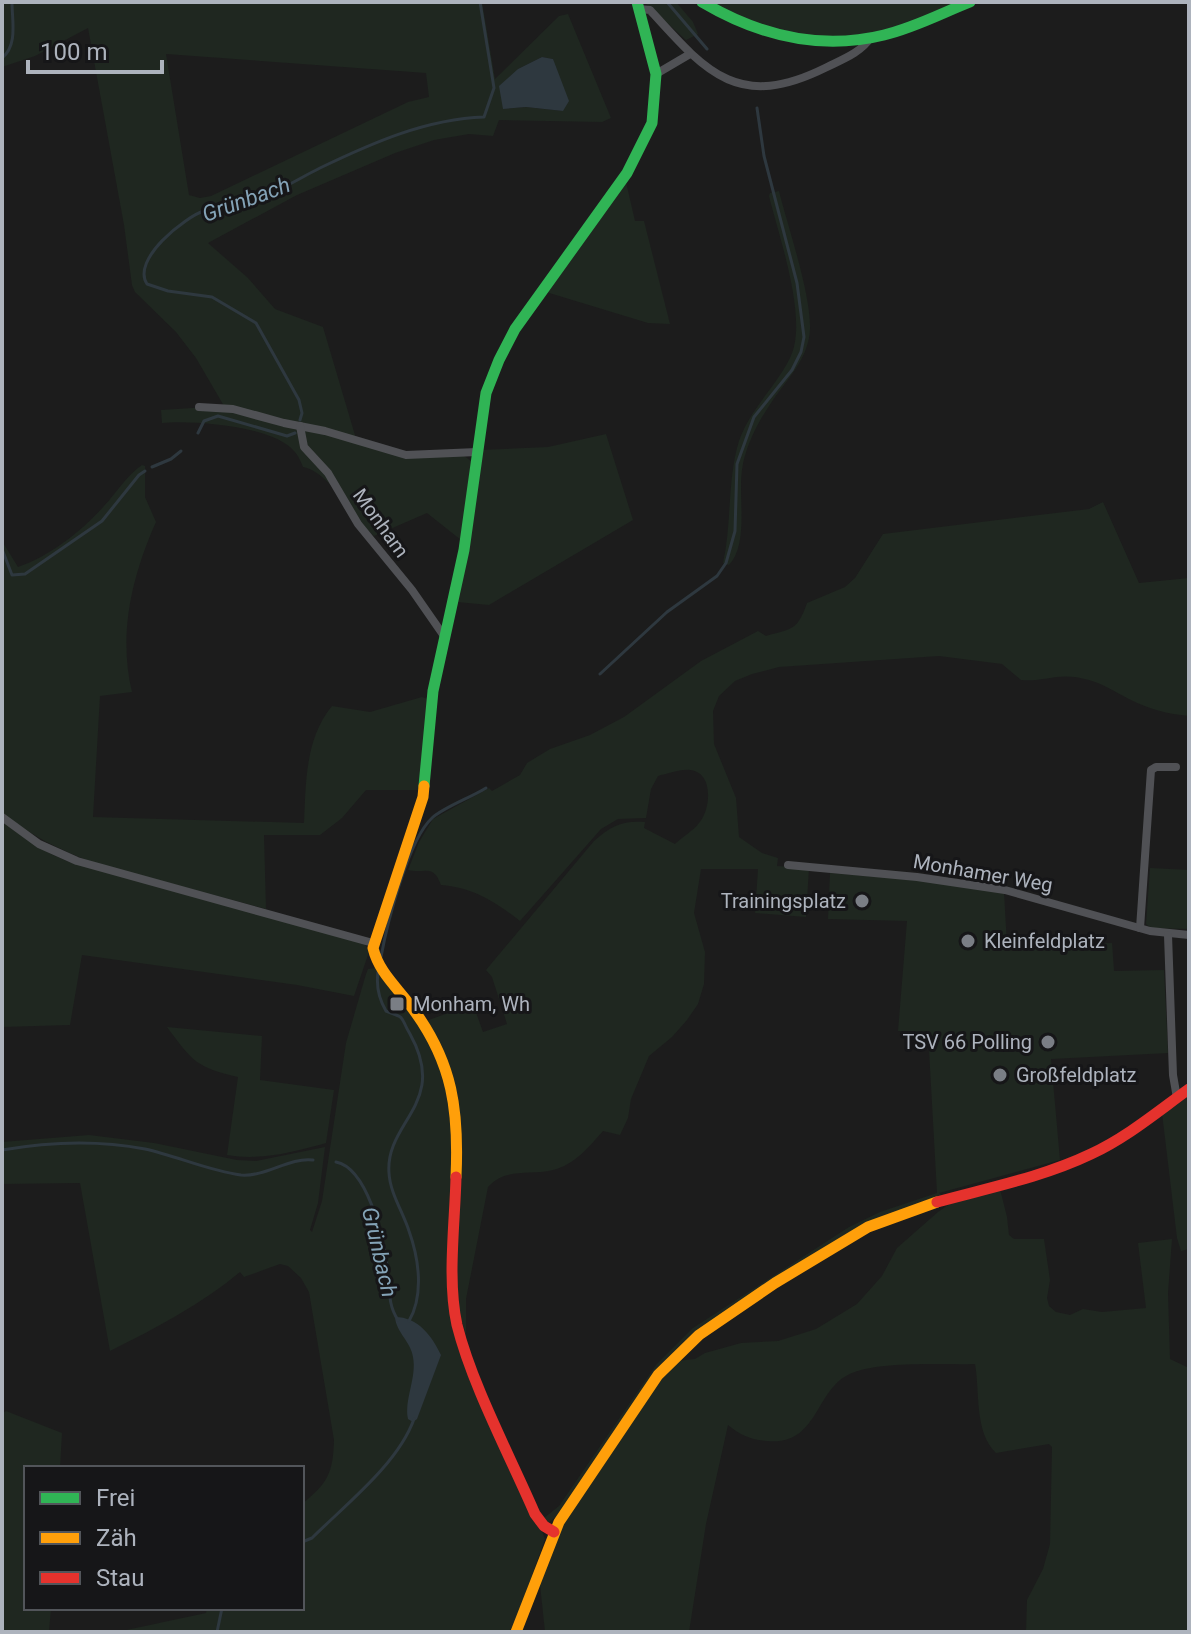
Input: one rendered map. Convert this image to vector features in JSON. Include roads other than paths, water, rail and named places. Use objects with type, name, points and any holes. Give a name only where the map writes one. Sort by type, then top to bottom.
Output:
[{"type":"street","points":[[702,2],[735,21],[771,35],[830,42],[901,30],[970,2]]},
{"type":"street","points":[[638,6],[650,10],[690,54],[722,78],[742,84],[784,84],[860,50],[871,37]]},
{"type":"street","points":[[554,1532],[544,1526],[535,1514],[468,1359],[457,1324],[453,1273],[458,1133],[451,1081],[427,1028],[380,969],[373,943],[421,809],[428,725],[464,550],[486,393],[503,351],[528,309],[632,166],[652,123],[656,74],[638,6]]},
{"type":"street","points":[[656,74],[690,54]]},
{"type":"street","points":[[199,407],[233,409],[333,433],[406,455],[477,452]]},
{"type":"street","name":"Monham","points":[[300,426],[304,447],[328,473],[358,524],[412,590],[444,636]]},
{"type":"street","points":[[1140,928],[1151,770],[1176,767]]},
{"type":"street","points":[[2,817],[39,844],[77,861],[373,943]]},
{"type":"street","name":"Monhamer Weg","points":[[788,865],[917,877],[1005,890],[1168,935],[1189,935]]},
{"type":"street","points":[[1168,935],[1173,1075],[1177,1098]]},
{"type":"street","points":[[516,1632],[554,1532],[658,1375],[699,1335],[849,1237],[884,1220],[948,1197],[1037,1174],[1090,1155],[1125,1135],[1189,1089]]},
{"type":"waterway","points":[[2,58],[12,40],[12,2]]},
{"type":"waterway","name":"Grünbach","points":[[300,420],[299,400],[256,323],[212,297],[168,291],[147,284],[144,274],[146,263],[173,230],[196,214],[260,198],[379,141],[420,127],[484,117],[494,88],[480,2]]},
{"type":"waterway","points":[[667,2],[707,49]]},
{"type":"waterway","points":[[600,674],[667,612],[717,576],[726,563],[735,531],[737,464],[754,417],[792,370],[801,352],[804,337],[797,283],[764,156],[757,108]]},
{"type":"waterway","name":"Grünbach","points":[[198,433],[204,421],[218,416],[287,436],[295,433]]},
{"type":"waterway","name":"Grünbach","points":[[152,467],[181,451]]},
{"type":"waterway","name":"Grünbach","points":[[2,549],[12,575],[25,574],[102,521],[145,471]]},
{"type":"waterway","points":[[381,957],[400,883],[423,829],[437,814],[486,788]]},
{"type":"waterway","points":[[378,972],[382,1002],[386,1011],[403,1021],[420,1058],[423,1078],[413,1110],[390,1155],[390,1180],[417,1265],[417,1300],[409,1321]]},
{"type":"waterway","name":"Grünbach","points":[[2,1150],[37,1145],[109,1144],[145,1149],[241,1175],[259,1173],[295,1161],[313,1160]]},
{"type":"waterway","name":"Grünbach","points":[[336,1162],[347,1167],[356,1177],[372,1205],[385,1252],[392,1307],[398,1320]]},
{"type":"waterway","name":"Grünbach","points":[[304,1541],[312,1538],[383,1468],[396,1452],[414,1419]]},
{"type":"waterway","name":"Grünbach","points":[[217,1632],[222,1610]]},
{"type":"place","name":"Trainingsplatz","points":[[862,901]]},
{"type":"place","name":"Kleinfeldplatz","points":[[968,941]]},
{"type":"place","name":"Monham, Wh","points":[[397,1004]]},
{"type":"place","name":"TSV 66 Polling","points":[[1048,1042]]},
{"type":"place","name":"Großfeldplatz","points":[[1000,1075]]}]
